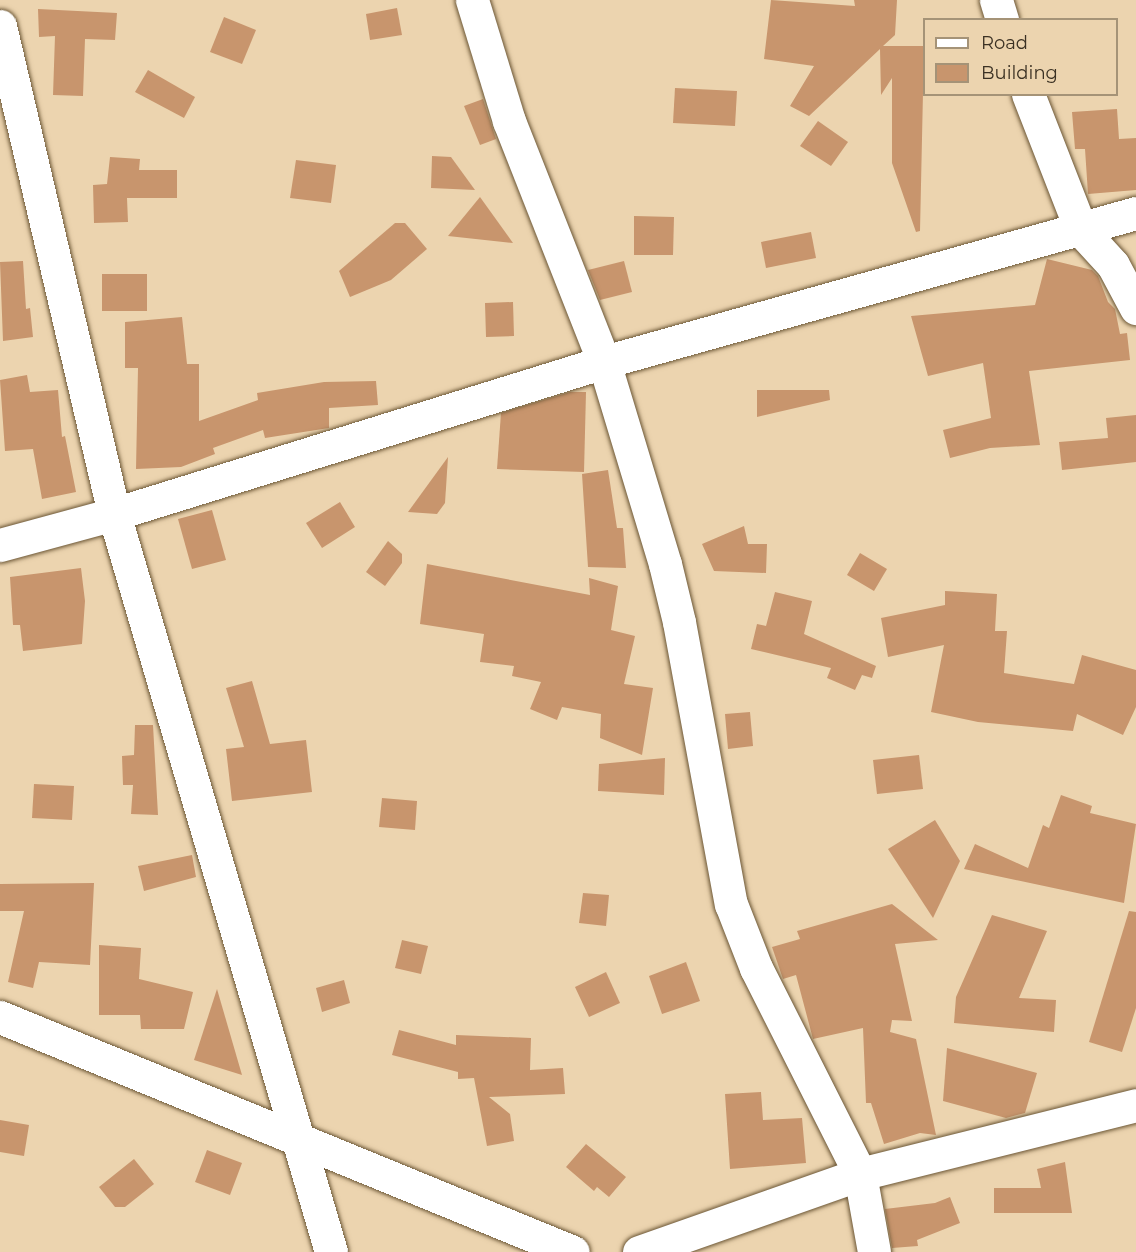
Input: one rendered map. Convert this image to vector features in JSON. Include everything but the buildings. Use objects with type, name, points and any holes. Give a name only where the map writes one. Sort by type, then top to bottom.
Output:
[{"type":"street","points":[[472,0],[509,121],[604,363],[679,622],[731,904],[756,968],[860,1174],[874,1252]]},
{"type":"street","points":[[996,0],[1001,18]]},
{"type":"street","points":[[0,26],[114,514],[331,1252]]},
{"type":"street","points":[[1029,96],[1081,230],[1113,265],[1136,308]]},
{"type":"street","points":[[0,545],[114,514],[604,363],[1136,213]]},
{"type":"street","points":[[0,1017],[573,1252]]},
{"type":"street","points":[[639,1252],[860,1174],[1136,1105]]}]
